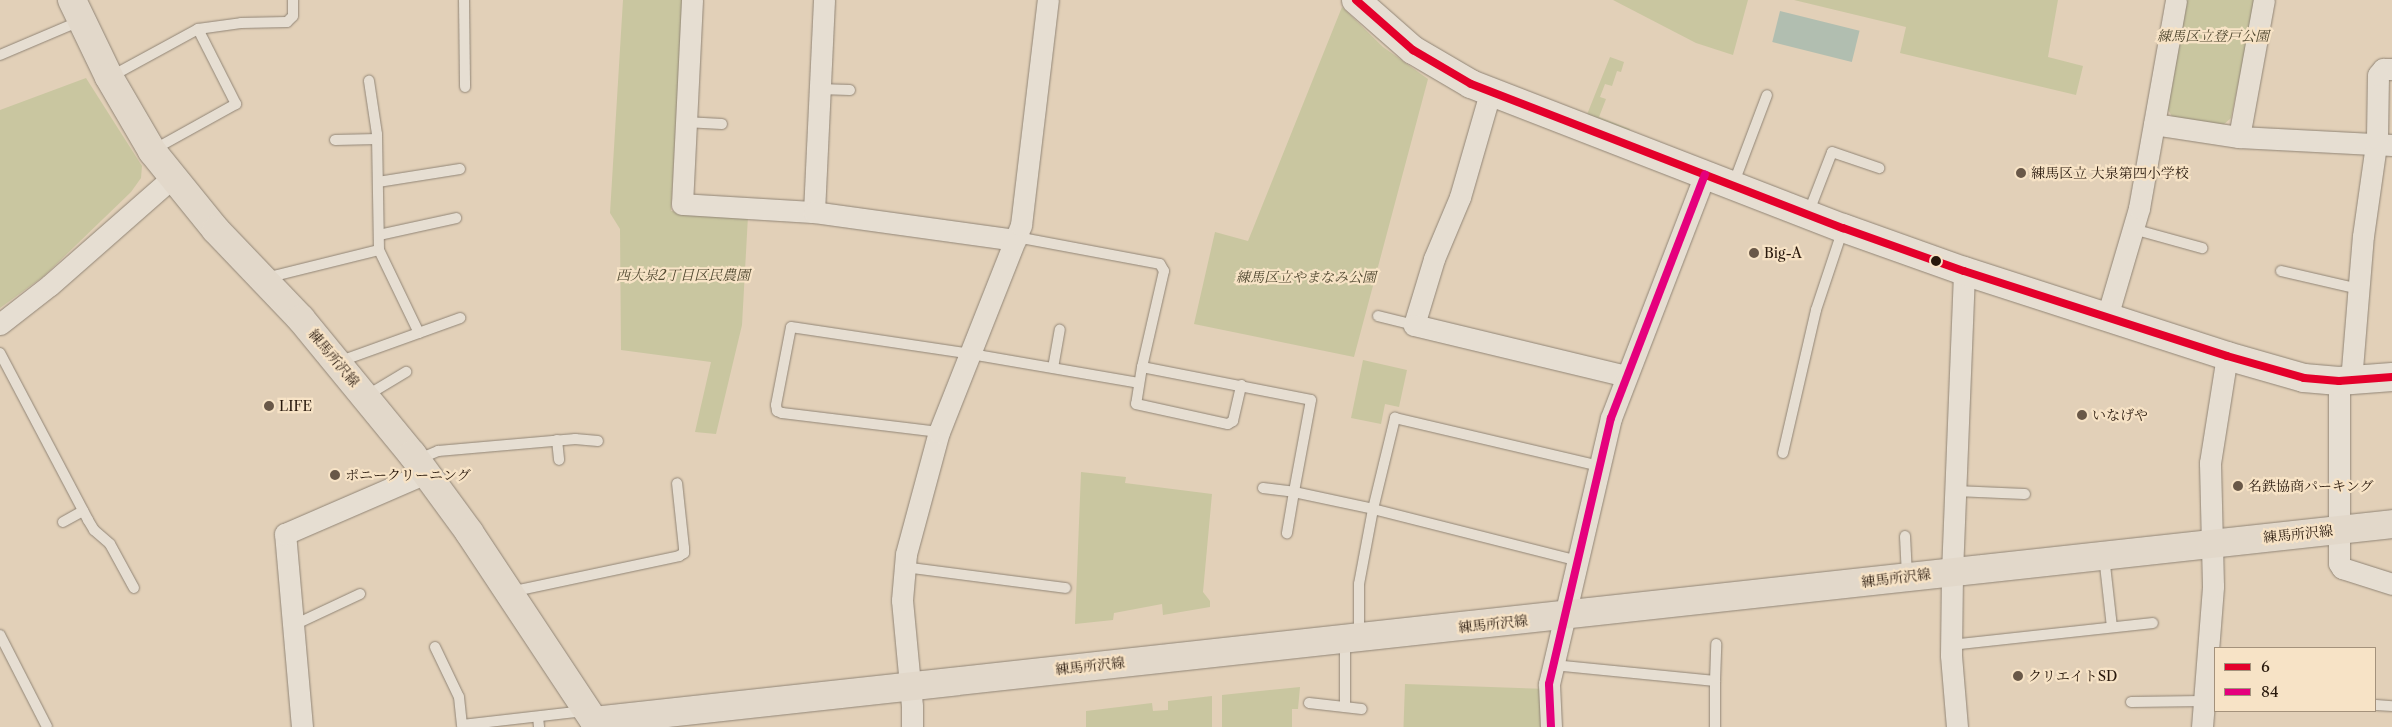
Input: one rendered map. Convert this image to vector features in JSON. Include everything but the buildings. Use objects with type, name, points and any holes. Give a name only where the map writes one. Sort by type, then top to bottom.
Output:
[{"type":"main road","name":"練馬所沢線","points":[[76,10],[109,78],[152,151],[216,230],[337,362],[422,466],[509,592],[593,720],[1564,616],[2392,524]]},
{"type":"street","points":[[692,0],[682,204],[814,212],[1015,240]]},
{"type":"street","points":[[814,212],[818,89],[824,0]]},
{"type":"street","points":[[912,727],[903,615],[904,567],[939,432],[1021,225],[1048,0]]},
{"type":"street","points":[[1356,0],[1395,36],[1450,74],[1490,92],[1843,228],[1964,271],[2227,356],[2304,378],[2346,381],[2392,377]]},
{"type":"street","points":[[2107,317],[2142,193],[2176,0]]},
{"type":"street","points":[[2239,137],[2264,0]]},
{"type":"street","points":[[2392,69],[2383,69],[2378,75],[2384,145],[2363,236],[2359,289],[2346,381],[2339,530],[2340,566],[2392,584]]},
{"type":"street","points":[[1490,92],[1460,197],[1434,259],[1414,325],[1626,376]]},
{"type":"street","points":[[2154,124],[2239,137],[2384,145]]},
{"type":"street","points":[[1551,727],[1549,684],[1611,418],[1705,175]]},
{"type":"street","points":[[0,324],[50,285],[172,178]]},
{"type":"street","points":[[1957,727],[1951,645],[1952,572],[1964,271]]},
{"type":"street","points":[[2202,727],[2207,703],[2212,586],[2210,463],[2227,356]]},
{"type":"street","points":[[302,727],[285,534],[422,466]]},
{"type":"lane","points":[[109,78],[198,29],[241,24],[287,22],[293,16],[293,0]]},
{"type":"lane","points":[[464,0],[465,87]]},
{"type":"lane","points":[[0,55],[76,10]]},
{"type":"lane","points":[[152,151],[236,104],[198,29]]},
{"type":"lane","points":[[370,81],[377,139],[379,250],[418,333]]},
{"type":"lane","points":[[818,89],[850,90]]},
{"type":"lane","points":[[1733,186],[1767,95]]},
{"type":"lane","points":[[685,122],[722,124]]},
{"type":"lane","points":[[335,140],[377,139]]},
{"type":"lane","points":[[1808,215],[1832,152],[1879,168]]},
{"type":"lane","points":[[378,182],[460,169]]},
{"type":"lane","points":[[379,235],[456,218]]},
{"type":"lane","points":[[1784,453],[1816,310],[1843,228]]},
{"type":"lane","points":[[2133,229],[2202,248]]},
{"type":"lane","points":[[1015,240],[1027,239],[1160,264],[1164,271],[1136,399],[1139,405],[1228,424],[1233,421],[1241,385]]},
{"type":"lane","points":[[262,279],[379,250]]},
{"type":"lane","points":[[2281,271],[2359,289]]},
{"type":"lane","points":[[1378,316],[1414,325]]},
{"type":"lane","points":[[337,362],[460,318]]},
{"type":"lane","points":[[939,432],[777,411],[790,329],[793,326],[1139,383]]},
{"type":"lane","points":[[1053,368],[1060,330]]},
{"type":"lane","points":[[0,353],[83,511],[94,530],[110,544],[134,588]]},
{"type":"lane","points":[[1142,367],[1311,400],[1287,533]]},
{"type":"lane","points":[[366,396],[406,372]]},
{"type":"lane","points":[[1345,707],[1359,584],[1373,509],[1395,418],[1599,466]]},
{"type":"lane","points":[[422,466],[438,451],[574,438],[598,441]]},
{"type":"lane","points":[[557,440],[559,460]]},
{"type":"lane","points":[[509,592],[679,556],[684,553],[677,483]]},
{"type":"lane","points":[[1264,488],[1294,492],[1373,509],[1578,561]]},
{"type":"lane","points":[[1955,491],[2025,494]]},
{"type":"lane","points":[[62,522],[83,511]]},
{"type":"lane","points":[[1905,536],[1908,577]]},
{"type":"lane","points":[[2104,556],[2112,627]]},
{"type":"lane","points":[[904,567],[1066,588]]},
{"type":"lane","points":[[294,625],[360,594]]},
{"type":"lane","points":[[1951,645],[2153,623]]},
{"type":"lane","points":[[0,636],[47,727]]},
{"type":"lane","points":[[1715,727],[1716,644]]},
{"type":"lane","points":[[435,647],[459,697],[462,725],[593,720]]},
{"type":"lane","points":[[1553,665],[1715,681]]},
{"type":"lane","points":[[2131,702],[2207,703]]},
{"type":"lane","points":[[1309,703],[1362,708]]},
{"type":"lane","points":[[2377,705],[2392,706]]},
{"type":"green space","name":"西大泉2丁目区民農園","points":[[623,0],[683,0],[671,211],[748,216],[742,325],[716,434],[695,432],[711,362],[621,350],[620,229],[610,213]]},
{"type":"green space","points":[[1613,0],[1748,0],[1733,55],[1696,43]]},
{"type":"green space","points":[[1794,0],[2058,0],[2048,57],[2083,66],[2076,95],[1900,53],[1906,27]]},
{"type":"green space","name":"練馬区立登戸公園","points":[[2185,0],[2256,0],[2231,118],[2223,125],[2173,118],[2164,103]]},
{"type":"green space","name":"練馬区立やまなみ公園","points":[[1342,7],[1383,47],[1428,79],[1354,357],[1194,324],[1215,232],[1248,241]]},
{"type":"green space","points":[[1610,57],[1624,62],[1621,72],[1617,71],[1612,86],[1605,84],[1600,97],[1606,99],[1599,117],[1630,129],[1629,133],[1586,117]]},
{"type":"green space","points":[[86,78],[142,166],[141,178],[131,192],[44,276],[0,308],[0,110]]},
{"type":"green space","points":[[1363,360],[1407,370],[1399,407],[1385,404],[1381,424],[1351,418]]},
{"type":"green space","points":[[1081,472],[1126,477],[1125,483],[1212,494],[1203,592],[1210,601],[1210,607],[1163,615],[1162,604],[1114,613],[1113,620],[1075,624]]},
{"type":"green space","points":[[1405,684],[1542,689],[1541,727],[1403,727]]},
{"type":"green space","points":[[1300,687],[1298,709],[1292,709],[1292,727],[1222,727],[1222,695]]},
{"type":"green space","points":[[1212,696],[1212,727],[1086,727],[1086,711],[1152,703],[1153,711],[1168,710],[1168,701]]},
{"type":"shaded area","points":[[1780,11],[1860,31],[1852,62],[1772,42]]},
{"type":"transit line","name":"6","points":[[1356,0],[1413,50],[1471,84],[1843,228],[1964,271],[2227,356],[2304,378],[2339,381],[2392,377]]},
{"type":"transit line","name":"84","points":[[1551,727],[1549,684],[1611,418],[1705,175]]},
{"type":"place","name":"練馬区立 大泉第四小学校","points":[[2021,173]]},
{"type":"place","name":"Big-A","points":[[1754,253]]},
{"type":"place","name":"LIFE","points":[[269,406]]},
{"type":"place","name":"いなげや","points":[[2082,415]]},
{"type":"place","name":"ポニークリーニング","points":[[335,475]]},
{"type":"place","name":"名鉄協商パーキング","points":[[2238,486]]},
{"type":"place","name":"クリエイトSD","points":[[2018,676]]}]
